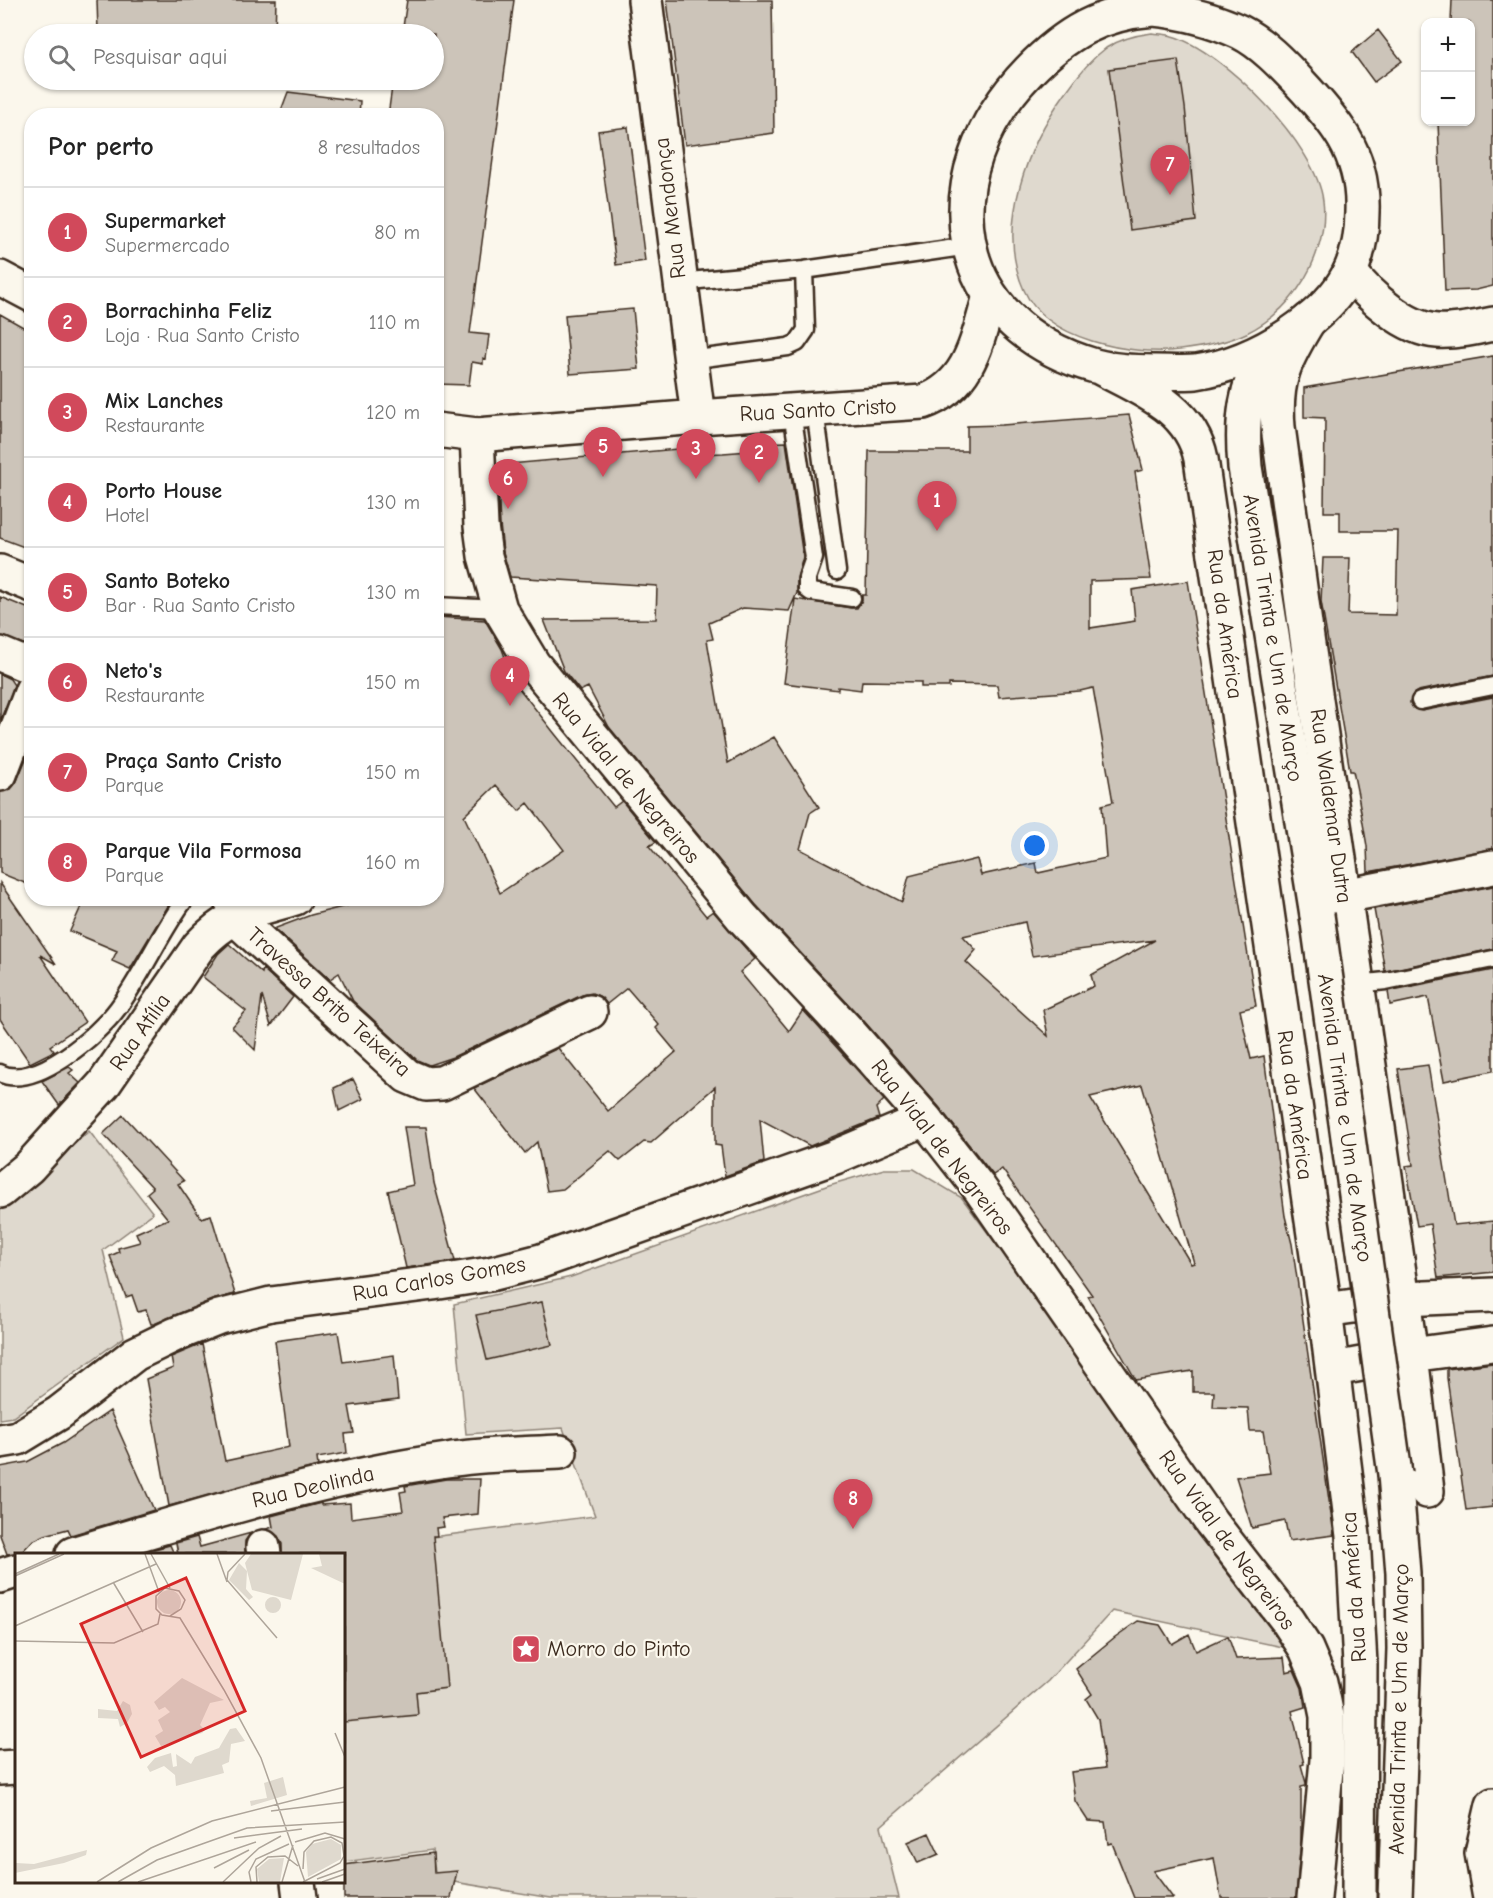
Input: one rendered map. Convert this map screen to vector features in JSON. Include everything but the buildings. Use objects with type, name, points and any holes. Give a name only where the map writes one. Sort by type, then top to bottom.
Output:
[{"type":"street","name":"Rua Mendonça","points":[[645,0],[679,282],[698,417]]},
{"type":"street","points":[[1223,0],[1242,33]]},
{"type":"street","points":[[1154,9],[1195,15],[1242,33],[1269,53],[1332,120],[1349,148],[1357,167],[1362,197],[1359,252],[1335,296],[1309,320],[1267,348],[1240,360],[1194,372],[1141,372],[1099,367],[1043,344],[1024,330],[990,296],[972,258],[969,246],[965,209],[974,157],[985,130],[1008,94],[1039,61],[1101,11],[1128,12],[1154,9]]},
{"type":"street","points":[[1350,272],[1379,302],[1413,324],[1428,330],[1465,330],[1493,324]]},
{"type":"street","points":[[0,278],[24,291]]},
{"type":"street","name":"Rua Santo Cristo","points":[[444,431],[477,435],[698,417],[908,405],[923,402],[942,394],[959,379],[973,353],[990,296]]},
{"type":"street","name":"Rua Waldemar Dutra","points":[[1309,320],[1284,365],[1276,403],[1304,620],[1411,1355],[1427,1491]]},
{"type":"street","name":"Avenida Trinta e Um de Março","points":[[1267,348],[1257,365],[1246,396],[1242,433],[1244,458],[1317,915],[1395,1474],[1403,1573],[1404,1649],[1395,1898]]},
{"type":"street","name":"Rua da América","points":[[1099,367],[1170,407],[1186,424],[1199,450],[1334,1369],[1353,1536],[1360,1664],[1359,1898]]},
{"type":"street","name":"Rua Vidal de Negreiros","points":[[477,435],[481,526],[485,556],[500,609],[515,637],[547,683],[742,917],[849,1032],[925,1119],[980,1189],[1211,1522],[1287,1620],[1306,1649],[1320,1682],[1327,1716],[1327,1760],[1314,1898]]},
{"type":"street","points":[[0,572],[24,582]]},
{"type":"street","points":[[0,654],[24,664]]},
{"type":"street","points":[[0,774],[24,711]]},
{"type":"street","points":[[1344,896],[1493,867]]},
{"type":"street","name":"Travessa Brito Teixeira","points":[[226,908],[407,1076],[426,1084],[442,1083],[590,1012]]},
{"type":"street","name":"Rua Atília","points":[[0,1191],[29,1167],[104,1084],[199,946],[214,930],[226,908]]},
{"type":"street","name":"Rua Carlos Gomes","points":[[0,1441],[18,1438],[59,1413],[135,1354],[219,1317],[271,1304],[490,1274],[541,1261],[835,1157],[925,1119]]},
{"type":"street","points":[[1325,1310],[1402,1299],[1493,1295]]},
{"type":"street","points":[[1334,1369],[1411,1355],[1493,1344]]},
{"type":"street","name":"Rua Deolinda","points":[[76,1553],[255,1500],[348,1477],[449,1459],[560,1452]]},
{"type":"street","points":[[0,1576],[15,1571]]},
{"type":"street","points":[[0,1768],[15,1767]]},
{"type":"street","points":[[1490,1898],[1482,1853],[1493,1805]]},
{"type":"street","points":[[298,1883],[300,1898]]},
{"type":"lane","points":[[679,282],[804,270],[969,246]]},
{"type":"lane","points":[[689,360],[788,347],[797,343],[806,330],[804,270]]},
{"type":"lane","points":[[804,411],[837,571]]},
{"type":"lane","points":[[804,411],[814,558],[807,578],[807,589],[811,592],[852,598]]},
{"type":"lane","points":[[444,606],[500,609]]},
{"type":"lane","points":[[1420,701],[1493,686]]},
{"type":"lane","points":[[0,1073],[16,1078],[34,1075],[60,1061],[102,1026],[118,1008],[181,906]]},
{"type":"lane","points":[[1357,984],[1386,981],[1493,959]]},
{"type":"shaded area","points":[[1152,33],[1172,36],[1193,45],[1217,60],[1265,104],[1304,154],[1317,179],[1324,212],[1321,236],[1310,269],[1298,289],[1274,315],[1247,333],[1231,339],[1180,350],[1138,350],[1115,347],[1070,333],[1051,321],[1035,307],[1024,290],[1016,265],[1013,239],[1020,186],[1028,161],[1039,136],[1066,92],[1084,68],[1106,48],[1128,38]]},
{"type":"shaded area","points":[[89,1131],[153,1213],[103,1250],[124,1337],[13,1417],[0,1419],[0,1207],[12,1201]]},
{"type":"shaded area","points":[[884,1169],[914,1169],[962,1198],[1297,1650],[1112,1611],[1048,1681],[881,1826],[899,1898],[551,1898],[436,1879],[432,1850],[345,1862],[345,1718],[410,1707],[401,1541],[595,1516],[563,1428],[466,1434],[454,1304],[571,1277],[829,1185]]},
{"type":"place","name":"Praça Santo Cristo","points":[[1170,195]]},
{"type":"place","name":"Santo Boteko","points":[[603,477]]},
{"type":"place","name":"Mix Lanches","points":[[696,479]]},
{"type":"place","name":"Borrachinha Feliz","points":[[759,483]]},
{"type":"place","name":"Neto's","points":[[508,509]]},
{"type":"place","name":"Supermarket","points":[[937,531]]},
{"type":"place","name":"Porto House","points":[[510,706]]},
{"type":"place","name":"Parque Vila Formosa","points":[[853,1529]]},
{"type":"place","name":"Morro do Pinto","points":[[526,1649]]}]
